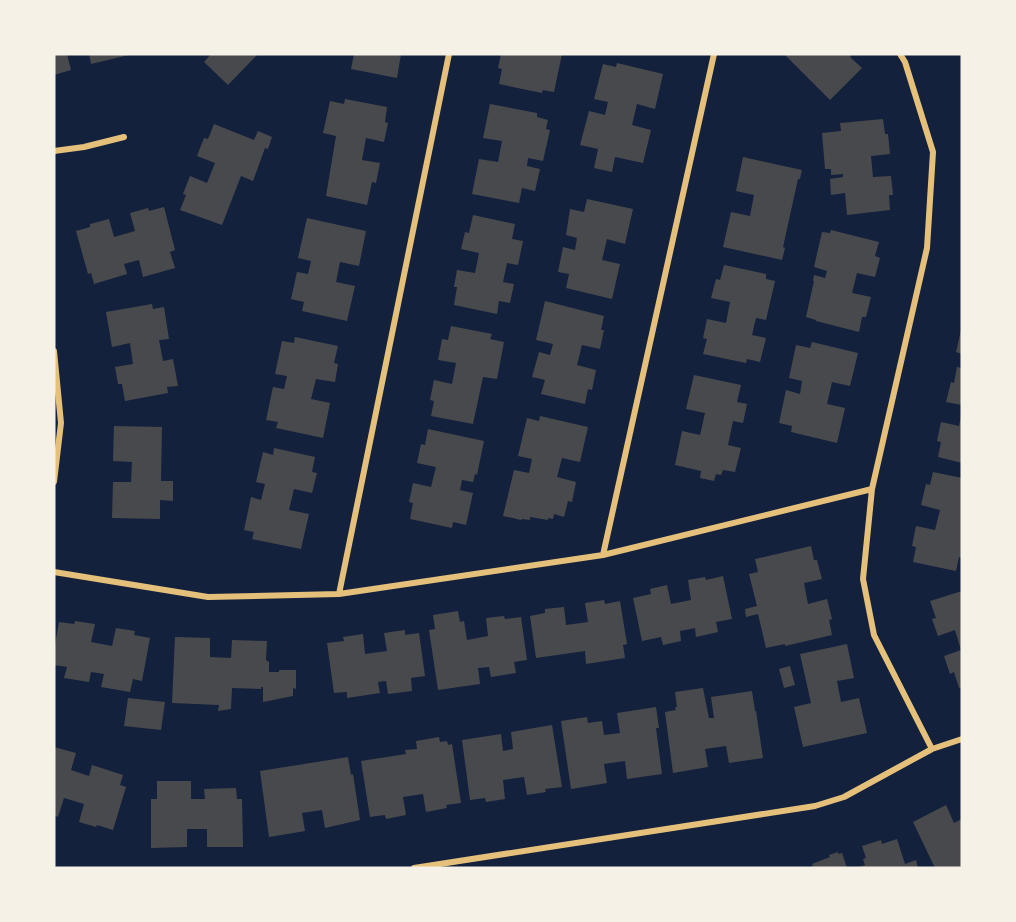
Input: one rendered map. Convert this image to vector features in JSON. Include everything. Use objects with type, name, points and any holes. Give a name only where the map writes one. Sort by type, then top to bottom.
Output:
[{"type":"street","points":[[339,594],[449,54]]},
{"type":"street","points":[[603,555],[714,54]]},
{"type":"street","points":[[900,54],[905,62],[933,152],[927,248],[872,489],[864,579],[874,634],[932,749]]},
{"type":"street","points":[[54,151],[84,147],[124,137]]},
{"type":"street","points":[[54,351],[61,423],[54,482]]},
{"type":"street","points":[[54,572],[208,597],[339,594],[603,555],[872,489]]},
{"type":"street","points":[[414,868],[815,806],[844,797],[932,749],[962,740]]},
{"type":"building","points":[[54,54],[67,54],[71,70],[54,75]]},
{"type":"building","points":[[89,54],[129,54],[129,55],[91,64]]},
{"type":"building","points":[[211,54],[258,54],[228,85],[204,62]]},
{"type":"building","points":[[354,54],[401,54],[397,78],[351,69]]},
{"type":"building","points":[[501,54],[562,54],[554,92],[543,90],[542,93],[499,84],[502,69],[498,68]]},
{"type":"building","points":[[784,54],[852,54],[850,57],[862,68],[830,100]]},
{"type":"building","points":[[617,63],[663,74],[655,109],[637,104],[632,125],[651,130],[643,163],[615,157],[612,172],[594,168],[598,149],[580,145],[589,111],[605,115],[608,102],[594,99],[603,64],[616,67]]},
{"type":"building","points":[[345,99],[387,107],[385,122],[388,123],[384,142],[366,138],[362,160],[380,163],[376,183],[372,182],[367,205],[326,196],[336,136],[323,133],[330,101],[344,104]]},
{"type":"building","points":[[490,104],[537,113],[537,117],[548,120],[546,129],[550,130],[543,161],[528,158],[527,166],[540,169],[535,191],[522,188],[519,203],[472,194],[479,159],[498,162],[502,141],[483,138]]},
{"type":"building","points":[[883,119],[885,134],[888,134],[890,154],[871,156],[873,177],[891,176],[893,195],[889,195],[890,210],[847,215],[845,193],[831,195],[830,179],[843,177],[843,174],[831,175],[831,169],[825,169],[822,133],[841,131],[840,123]]},
{"type":"building","points":[[214,124],[254,140],[258,131],[272,137],[268,149],[265,148],[253,181],[241,176],[222,225],[180,210],[190,176],[207,183],[215,163],[197,156],[204,138],[208,139]]},
{"type":"building","points":[[743,157],[802,170],[800,179],[798,179],[782,260],[723,247],[731,212],[750,216],[754,195],[736,191]]},
{"type":"building","points":[[587,199],[633,209],[625,244],[607,239],[602,260],[620,264],[612,299],[566,288],[569,274],[558,272],[563,247],[575,250],[577,238],[566,235],[570,209],[584,212]]},
{"type":"building","points":[[164,207],[175,250],[170,252],[175,268],[143,277],[139,260],[124,264],[127,274],[94,284],[91,273],[88,274],[76,231],[109,219],[114,237],[135,231],[130,213]]},
{"type":"building","points":[[473,215],[515,224],[512,239],[523,241],[518,265],[507,263],[503,282],[514,284],[510,303],[499,301],[497,314],[454,305],[457,270],[475,273],[479,253],[461,249],[465,232],[469,233]]},
{"type":"building","points":[[307,218],[366,231],[359,266],[340,262],[336,282],[355,286],[347,321],[302,311],[304,302],[291,299],[297,272],[308,274],[311,261],[298,258]]},
{"type":"building","points":[[831,230],[879,242],[875,256],[880,258],[875,277],[857,273],[852,293],[871,297],[866,317],[862,317],[859,332],[806,317],[814,275],[825,278],[827,271],[814,267],[822,232],[830,233]]},
{"type":"building","points":[[724,265],[766,274],[766,279],[775,281],[766,320],[756,318],[752,335],[766,338],[760,362],[747,359],[746,363],[703,354],[707,339],[703,338],[707,319],[726,323],[730,302],[711,298],[716,279],[720,280]]},
{"type":"building","points":[[545,301],[604,316],[600,349],[582,345],[577,365],[596,370],[592,390],[588,389],[585,404],[541,394],[545,380],[532,377],[539,352],[550,355],[553,344],[536,340]]},
{"type":"building","points":[[152,304],[153,309],[164,307],[169,339],[159,340],[163,361],[173,359],[178,386],[167,387],[168,393],[125,401],[122,384],[118,384],[115,367],[133,364],[130,343],[112,347],[106,312]]},
{"type":"building","points":[[451,326],[492,334],[490,339],[504,342],[497,379],[483,377],[473,424],[431,416],[434,401],[430,400],[434,380],[452,384],[456,363],[438,360],[442,339],[448,340]]},
{"type":"building","points":[[962,331],[962,354],[956,352]]},
{"type":"building","points":[[295,337],[338,346],[334,363],[338,364],[335,382],[316,379],[311,399],[330,403],[323,438],[276,428],[278,422],[266,420],[273,387],[284,389],[287,376],[275,374],[282,341],[294,343]]},
{"type":"building","points":[[812,342],[858,353],[850,386],[832,382],[827,404],[845,408],[837,443],[791,432],[792,426],[779,423],[786,390],[800,394],[802,381],[789,378],[796,345],[810,348]]},
{"type":"building","points":[[957,367],[962,368],[962,405],[946,402],[951,382],[954,383]]},
{"type":"building","points":[[694,375],[741,385],[737,402],[747,404],[743,423],[733,421],[728,445],[741,448],[735,472],[723,470],[721,475],[716,474],[714,481],[700,478],[701,471],[675,465],[682,431],[700,435],[705,413],[686,409]]},
{"type":"building","points":[[540,416],[588,427],[580,462],[562,458],[557,477],[576,482],[572,502],[568,501],[564,517],[554,514],[553,519],[548,518],[548,520],[530,517],[530,520],[521,520],[503,516],[514,470],[529,473],[532,459],[518,456],[527,418],[539,421]]},
{"type":"building","points":[[961,416],[962,463],[938,457],[941,442],[937,441],[941,422],[959,426]]},
{"type":"building","points":[[114,426],[162,427],[161,481],[173,481],[173,501],[160,500],[160,519],[112,518],[113,482],[131,482],[132,462],[113,461]]},
{"type":"building","points":[[428,429],[484,441],[477,475],[475,474],[473,482],[462,480],[460,490],[473,493],[466,525],[453,522],[452,528],[410,519],[413,503],[409,502],[413,483],[431,487],[436,467],[417,463],[421,444],[425,445]]},
{"type":"building","points":[[274,448],[315,457],[312,472],[317,473],[312,493],[294,489],[289,510],[309,514],[301,549],[252,539],[254,532],[244,530],[251,497],[261,500],[265,484],[256,482],[263,452],[273,455]]},
{"type":"building","points":[[933,472],[962,478],[962,558],[959,557],[956,571],[913,562],[916,547],[912,546],[916,526],[935,530],[940,510],[921,505],[926,484],[930,485]]},
{"type":"building","points":[[811,546],[822,579],[804,583],[808,604],[827,599],[832,619],[829,620],[832,635],[766,648],[758,614],[746,617],[745,609],[757,606],[749,574],[758,572],[755,559]]},
{"type":"building","points":[[723,576],[732,619],[716,622],[718,632],[696,637],[695,628],[680,631],[681,641],[663,645],[661,637],[642,641],[633,598],[651,594],[650,589],[667,585],[671,604],[691,600],[688,580],[705,577],[706,580]]},
{"type":"building","points":[[962,591],[962,687],[959,688],[954,672],[950,674],[944,656],[961,650],[955,630],[938,636],[932,619],[936,618],[930,601]]},
{"type":"building","points":[[604,600],[605,604],[620,601],[627,644],[623,645],[625,658],[586,664],[585,651],[536,658],[530,616],[545,613],[545,609],[564,607],[566,625],[588,622],[585,603]]},
{"type":"building","points":[[458,611],[460,622],[464,621],[467,640],[488,636],[486,618],[521,617],[527,660],[514,662],[516,673],[491,677],[489,667],[478,668],[480,684],[438,690],[429,630],[435,629],[433,615]]},
{"type":"building","points":[[75,621],[95,624],[91,642],[112,646],[116,628],[135,631],[134,635],[150,638],[142,681],[133,679],[130,692],[101,687],[104,674],[91,672],[89,682],[64,678],[67,667],[54,665],[59,622],[74,624]]},
{"type":"building","points":[[405,630],[405,635],[419,633],[425,676],[411,678],[412,691],[388,694],[386,681],[378,682],[380,693],[347,698],[347,692],[334,693],[327,643],[344,641],[343,637],[363,634],[365,654],[387,651],[384,633]]},
{"type":"building","points":[[175,637],[210,638],[210,657],[231,658],[232,640],[267,641],[266,660],[269,662],[269,672],[296,670],[296,689],[293,688],[293,696],[263,702],[263,687],[261,689],[232,688],[231,709],[218,711],[219,705],[172,703]]},
{"type":"building","points":[[847,644],[854,678],[837,681],[841,702],[859,698],[867,733],[803,747],[794,707],[811,703],[800,654]]},
{"type":"building","points":[[790,666],[795,685],[784,688],[779,669]]},
{"type":"building","points":[[703,688],[709,718],[714,718],[711,697],[752,691],[763,758],[729,763],[726,746],[705,749],[708,767],[673,773],[665,712],[676,710],[675,692]]},
{"type":"building","points":[[128,698],[165,702],[161,730],[124,726]]},
{"type":"building","points":[[656,707],[659,728],[656,728],[662,774],[627,779],[625,761],[604,764],[607,783],[571,789],[561,721],[587,717],[588,723],[602,721],[604,735],[620,733],[617,713]]},
{"type":"building","points":[[552,725],[562,787],[545,789],[546,792],[527,795],[524,777],[503,780],[505,799],[486,802],[485,798],[470,800],[462,740],[501,734],[503,751],[513,749],[511,732]]},
{"type":"building","points":[[439,737],[440,742],[447,741],[448,745],[452,744],[461,803],[426,812],[423,794],[403,797],[406,815],[386,819],[385,815],[370,817],[361,761],[406,754],[405,750],[417,749],[416,741]]},
{"type":"building","points":[[54,747],[76,753],[71,770],[89,776],[92,765],[123,775],[120,785],[126,787],[113,830],[79,822],[84,804],[64,798],[58,817],[54,815]]},
{"type":"building","points":[[348,757],[360,820],[325,828],[322,810],[302,813],[305,831],[269,837],[260,771]]},
{"type":"building","points":[[157,781],[191,781],[191,799],[205,799],[204,789],[236,788],[237,799],[242,799],[243,847],[207,847],[207,829],[187,829],[187,847],[151,848],[151,799],[157,799]]},
{"type":"building","points":[[946,805],[954,823],[962,819],[962,868],[935,868],[913,822]]},
{"type":"building","points":[[897,839],[905,864],[916,860],[918,868],[856,868],[865,865],[863,859],[866,858],[862,846],[881,840],[882,844]]},
{"type":"building","points":[[838,852],[838,854],[842,853],[847,868],[808,868],[813,866],[812,864]]}]
